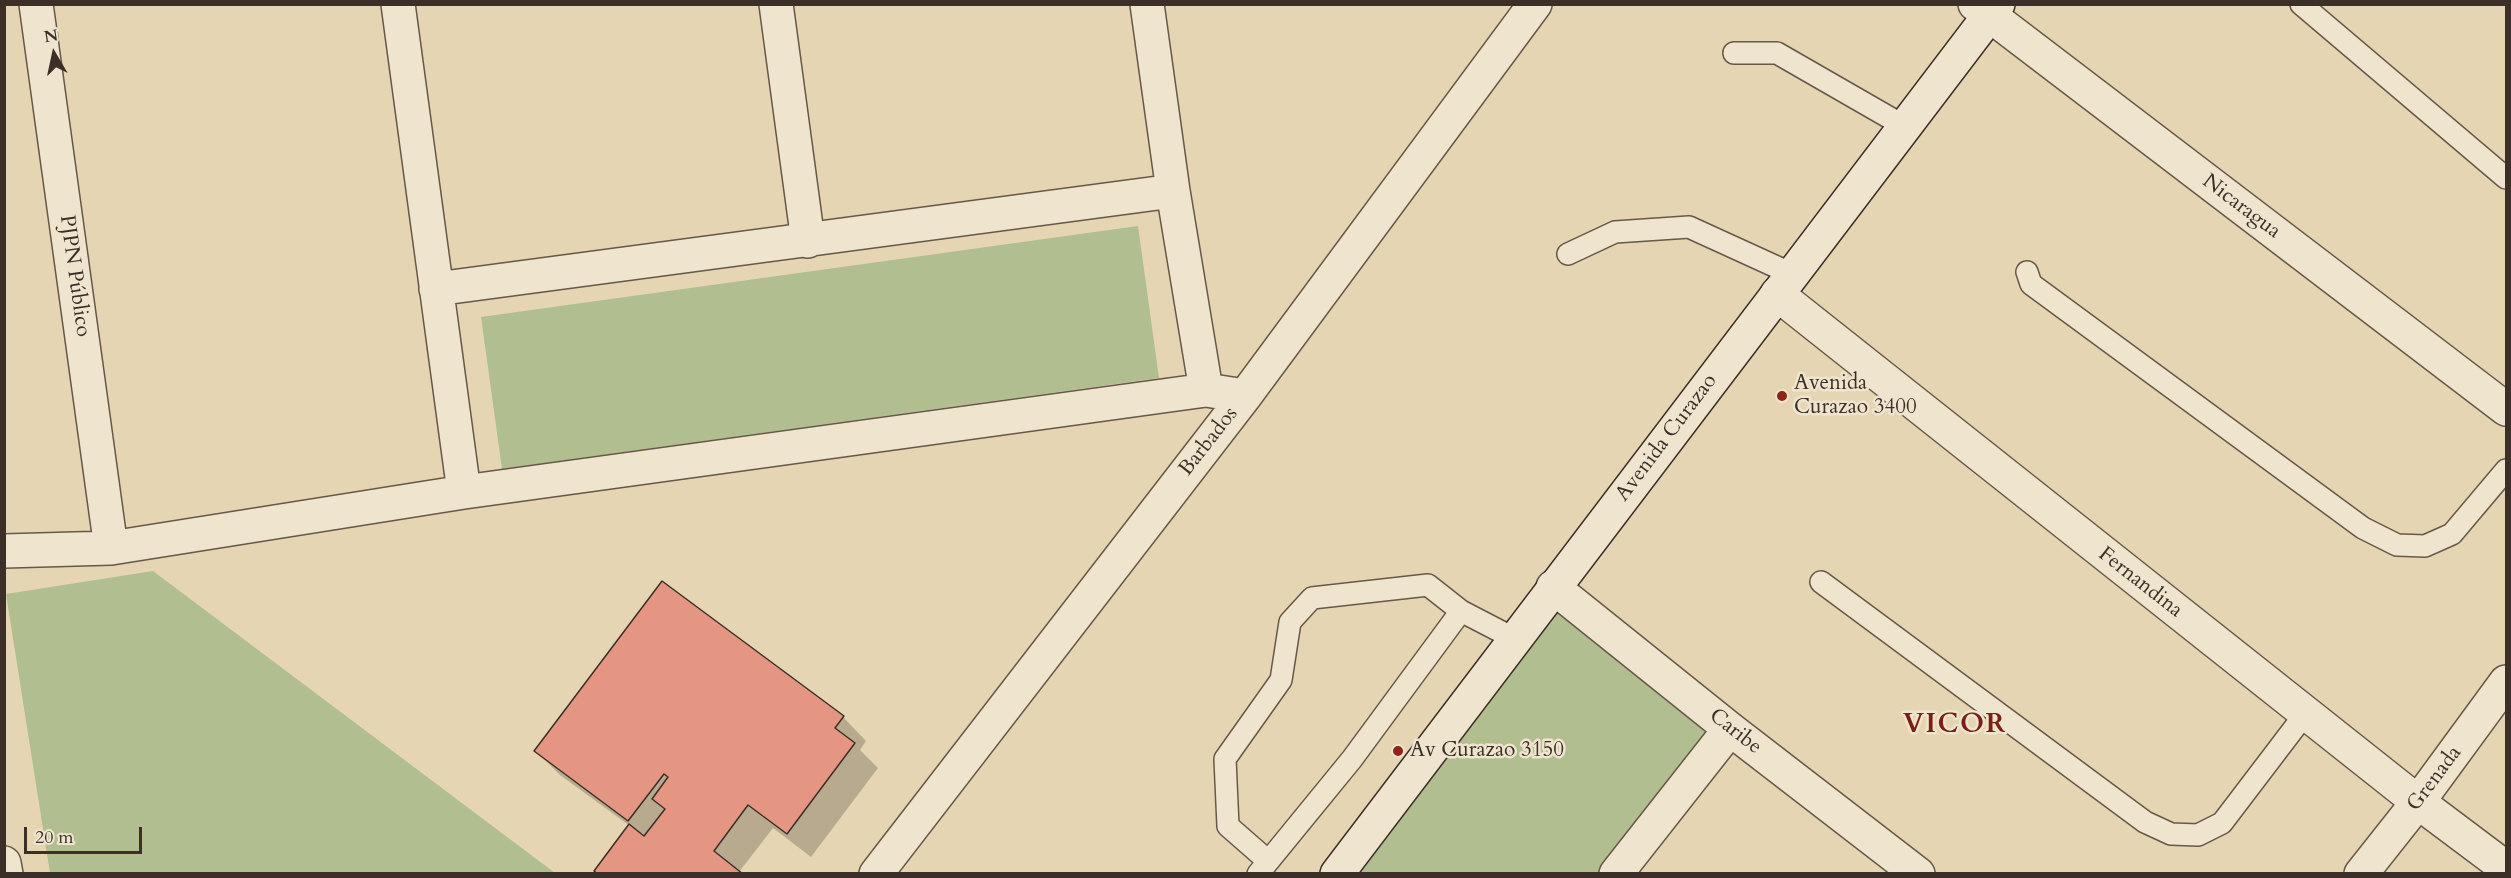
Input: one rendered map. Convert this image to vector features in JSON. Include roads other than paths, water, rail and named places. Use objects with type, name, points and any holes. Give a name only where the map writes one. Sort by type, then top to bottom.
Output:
[{"type":"street","name":"PJPN Público","points":[[36,4],[111,548]]},
{"type":"street","points":[[398,4],[464,492]]},
{"type":"street","points":[[776,4],[808,241]]},
{"type":"street","points":[[1148,4],[1173,191],[1206,390]]},
{"type":"street","name":"Barbados","points":[[876,873],[1245,396],[1534,4]]},
{"type":"street","name":"Avenida Curazao","points":[[1337,873],[1904,126],[1987,8]]},
{"type":"street","name":"Nicaragua","points":[[1987,8],[2506,410]]},
{"type":"street","points":[[436,289],[1173,191]]},
{"type":"street","name":"Fernandina","points":[[1784,284],[2305,714],[2506,868]]},
{"type":"street","points":[[4,551],[111,548],[464,492],[1206,390],[1245,396]]},
{"type":"street","name":"Caribe","points":[[1553,587],[1730,729],[1918,873]]},
{"type":"street","name":"Grenada","points":[[2361,873],[2418,802],[2506,682]]},
{"type":"street","points":[[1617,873],[1730,729]]},
{"type":"street","points":[[4,863],[6,873]]},
{"type":"lane","points":[[2301,4],[2506,177]]},
{"type":"lane","points":[[1734,53],[1777,53],[1904,126]]},
{"type":"lane","points":[[1568,254],[1615,232],[1689,227],[1784,284]]},
{"type":"lane","points":[[2027,272],[2031,284],[2363,528],[2397,545],[2425,546],[2452,534],[2506,470]]},
{"type":"lane","points":[[1821,582],[2145,822],[2171,834],[2198,835],[2222,823],[2305,714]]},
{"type":"lane","points":[[1461,611],[1352,759],[1263,867],[1228,826],[1225,759],[1281,680],[1290,622],[1312,598],[1428,585],[1461,611],[1515,639]]},
{"type":"place","name":"Avenida Curazao 3400","points":[[1782,396]]},
{"type":"place","name":"Av Curazao 3150","points":[[1398,751]]},
{"type":"district","name":"VICOR","points":[[1955,726]]}]
